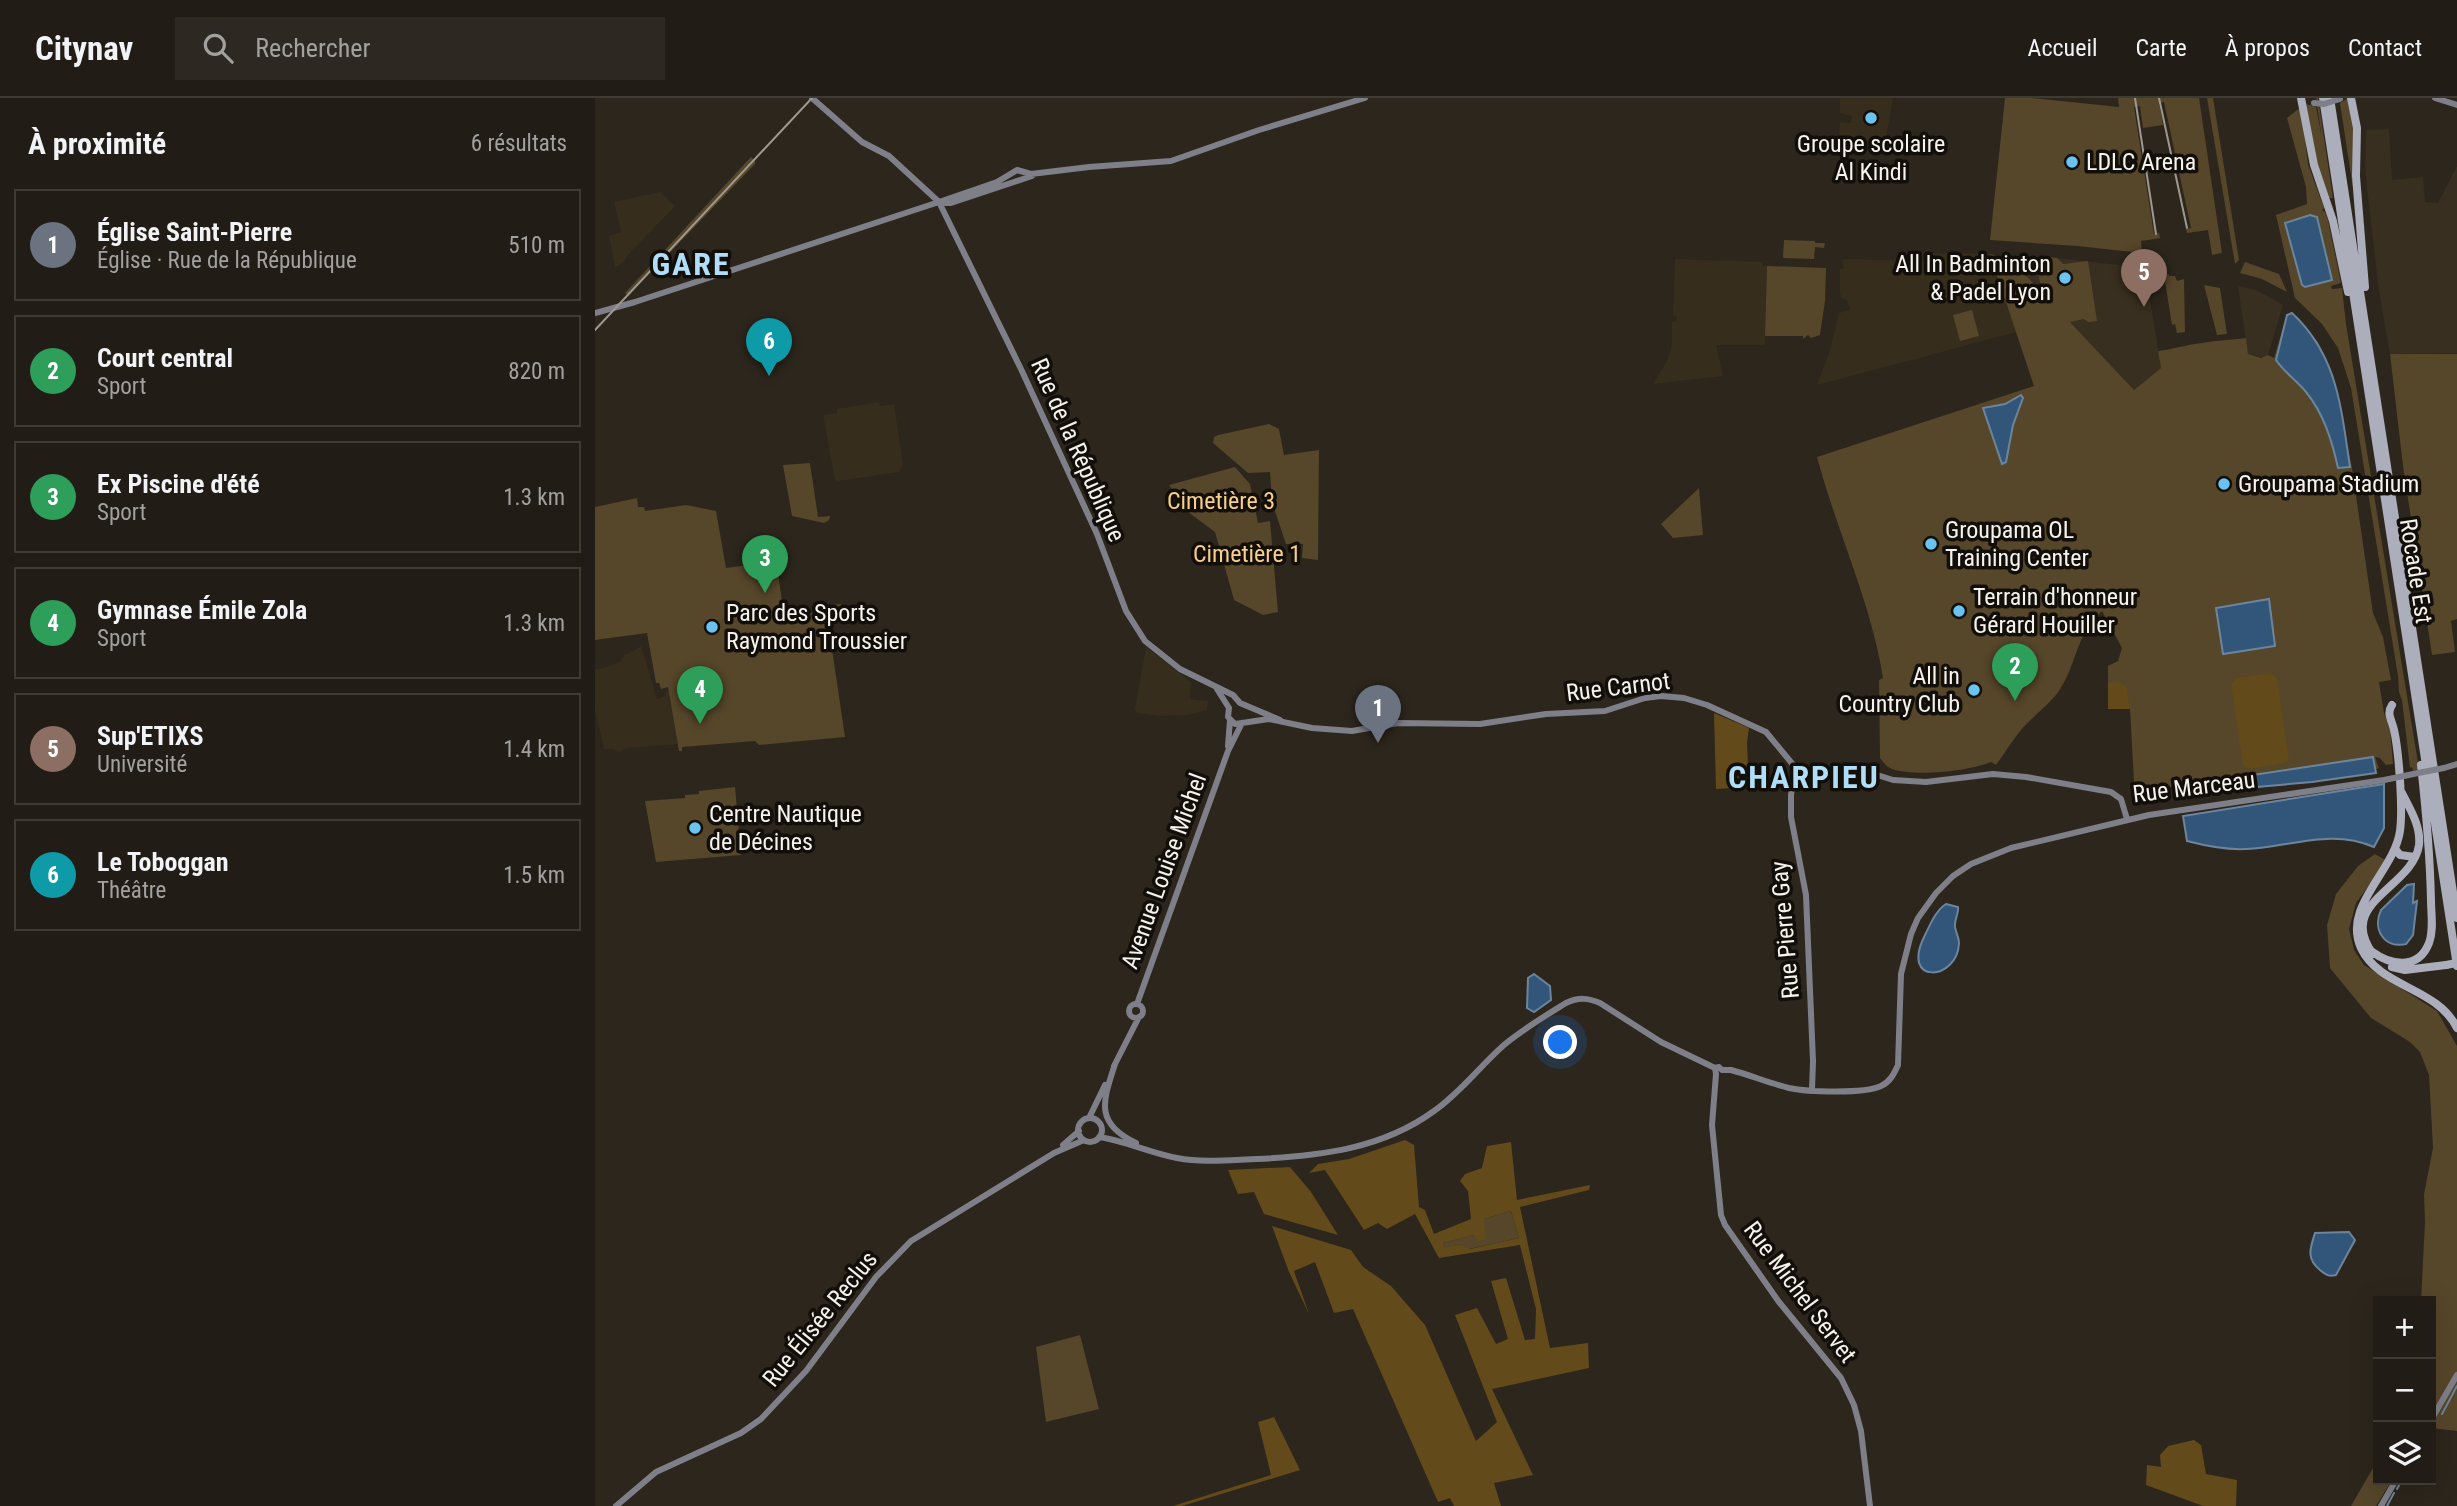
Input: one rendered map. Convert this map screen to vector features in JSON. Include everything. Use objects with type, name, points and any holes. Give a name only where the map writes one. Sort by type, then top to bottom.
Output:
[{"type":"highway","points":[[2301,98],[2314,165],[2333,221],[2350,302],[2356,309]]},
{"type":"highway","name":"Rocade Est","points":[[2323,98],[2457,965]]},
{"type":"highway","name":"Rocade Est","points":[[2337,98],[2365,321],[2457,918]]},
{"type":"highway","points":[[2354,98],[2358,118],[2356,176],[2368,313],[2365,321]]},
{"type":"highway","points":[[2392,705],[2389,713],[2395,736],[2400,831],[2396,850],[2358,914],[2358,938],[2362,950],[2398,969],[2457,965]]},
{"type":"highway","points":[[2370,956],[2394,964],[2408,963],[2424,952],[2432,933],[2428,832],[2418,735],[2421,729]]},
{"type":"highway","points":[[2399,787],[2415,821],[2418,835],[2415,857],[2400,878],[2370,906],[2363,923],[2364,933],[2370,956],[2381,971],[2432,999],[2444,1009],[2457,1028]]},
{"type":"highway","points":[[2400,831],[2413,831],[2418,835]]},
{"type":"highway","points":[[2396,850],[2400,855],[2415,857]]},
{"type":"street","points":[[595,311],[645,299],[939,202],[1003,179],[1014,171],[1041,173],[1171,161],[1259,130],[1365,98]]},
{"type":"street","points":[[2301,98],[2314,103],[2330,103],[2337,98]]},
{"type":"street","points":[[2435,98],[2457,105]]},
{"type":"street","points":[[816,99],[862,142],[889,156],[939,202],[951,203],[1041,173]]},
{"type":"street","points":[[1019,181],[1023,177],[1022,172]]},
{"type":"street","name":"Rue de la République","points":[[939,202],[1097,534],[1126,611],[1149,646],[1170,662],[1233,695],[1243,704],[1279,720],[1312,728],[1348,731],[1381,725]]},
{"type":"street","name":"Rue de la République","points":[[1213,685],[1229,708]]},
{"type":"street","name":"Rue Carnot","points":[[1381,725],[1490,723],[1546,713],[1605,711],[1645,698],[1683,698],[1707,705],[1766,732],[1795,766]]},
{"type":"street","points":[[1234,704],[1243,704],[1249,714],[1243,723],[1235,724],[1227,714],[1229,708],[1234,704]]},
{"type":"street","name":"Avenue Louise Michel","points":[[1227,751],[1230,720]]},
{"type":"street","name":"Rue de la République","points":[[1243,723],[1279,720]]},
{"type":"street","name":"Avenue Louise Michel","points":[[1137,1004],[1227,751],[1243,723]]},
{"type":"street","name":"Rue Marceau","points":[[1795,766],[1820,771],[1871,773],[1893,780],[1926,782],[1985,774],[2034,778],[2111,792],[2121,799],[2127,820],[2384,780],[2457,764]]},
{"type":"street","name":"Rue Pierre Gay","points":[[1795,766],[1791,817],[1807,895],[1812,1090]]},
{"type":"street","points":[[1101,1133],[1189,1160],[1240,1160],[1346,1150],[1389,1137],[1435,1111],[1505,1044],[1566,1003],[1577,999],[1600,1003],[1661,1042],[1718,1071],[1742,1073],[1787,1087],[1870,1090],[1881,1086],[1892,1077],[1898,1065],[1901,974],[1907,945],[1927,904],[1953,876],[1996,852],[2127,820]]},
{"type":"street","points":[[1101,1133],[1090,1141],[1084,1140],[1079,1130],[1080,1124],[1089,1118],[1143,1009],[1137,1004],[1130,1008],[1130,1033]]},
{"type":"street","points":[[1131,1015],[1139,1017]]},
{"type":"street","points":[[1115,1063],[1104,1107],[1112,1128],[1135,1142],[1189,1160]]},
{"type":"street","name":"Rue Michel Servet","points":[[1718,1071],[1713,1134],[1721,1215],[1725,1225],[1779,1302],[1841,1378],[1854,1405],[1863,1448],[1870,1506]]},
{"type":"street","points":[[1101,1133],[1098,1121],[1110,1073]]},
{"type":"street","points":[[1089,1118],[1098,1121]]},
{"type":"street","name":"Rue Élisée Reclus","points":[[1054,1153],[1079,1130]]},
{"type":"street","name":"Rue Élisée Reclus","points":[[616,1506],[656,1472],[741,1433],[761,1419],[806,1371],[897,1253],[932,1227],[1054,1153],[1084,1140]]},
{"type":"street","points":[[2436,1411],[2457,1375]]},
{"type":"street","points":[[2381,1506],[2393,1485]]},
{"type":"shaded area","name":"Groupe scolaire Al Kindi","points":[[1840,98],[1893,98],[1885,144],[1839,139],[1840,122],[1851,123],[1852,116],[1840,113]]},
{"type":"shaded area","points":[[2389,129],[2392,180],[2423,177],[2425,202],[2438,203],[2457,166],[2457,353],[2390,354],[2378,284],[2365,169],[2366,130]]},
{"type":"shaded area","points":[[660,192],[675,206],[623,263],[615,267],[609,236],[621,232],[614,202]]},
{"type":"shaded area","points":[[1931,253],[1990,254],[2017,332],[1817,385],[1830,350],[1839,313],[1850,310],[1847,300],[1841,298],[1840,292],[1840,269],[1844,268],[1842,261],[1929,263]]},
{"type":"shaded area","points":[[2007,255],[2145,268],[2161,368],[2134,390]]},
{"type":"shaded area","points":[[1675,259],[1762,262],[1762,265],[1767,266],[1765,345],[1716,345],[1723,376],[1653,384],[1668,359],[1672,344],[1672,322],[1677,320],[1673,315]]},
{"type":"shaded area","points":[[2238,286],[2256,290],[2283,305],[2265,358],[2248,354]]},
{"type":"shaded area","points":[[879,402],[880,406],[894,404],[903,464],[899,472],[835,480],[823,415],[837,413],[837,409]]},
{"type":"shaded area","points":[[641,646],[657,699],[666,696],[665,693],[669,691],[678,744],[626,748],[619,752],[604,749],[595,710],[595,670],[614,665],[625,654]]},
{"type":"shaded area","points":[[1146,647],[1191,682],[1190,699],[1208,701],[1207,710],[1188,715],[1137,713],[1135,709]]},
{"type":"shaded area","points":[[2271,673],[2277,678],[2289,760],[2249,769],[2243,765],[2231,684],[2236,678]]},
{"type":"shaded area","points":[[2119,682],[2126,686],[2130,709],[2108,709],[2108,683]]},
{"type":"shaded area","points":[[1714,713],[1749,728],[1749,787],[1716,789]]},
{"type":"shaded area","points":[[1405,1140],[1414,1145],[1419,1207],[1425,1210],[1434,1234],[1471,1219],[1468,1191],[1460,1181],[1465,1174],[1482,1168],[1487,1146],[1511,1142],[1517,1200],[1590,1185],[1589,1190],[1520,1207],[1550,1348],[1588,1343],[1589,1368],[1492,1389],[1533,1475],[1494,1483],[1501,1506],[1454,1506],[1450,1498],[1438,1502],[1353,1309],[1334,1313],[1315,1262],[1294,1271],[1309,1314],[1289,1272],[1272,1226],[1351,1250],[1363,1267],[1391,1286],[1425,1325],[1476,1441],[1497,1422],[1455,1315],[1477,1308],[1496,1344],[1508,1339],[1491,1281],[1506,1278],[1525,1340],[1535,1339],[1536,1309],[1520,1245],[1439,1258],[1415,1214],[1387,1229],[1378,1223],[1364,1230],[1325,1170],[1309,1173],[1318,1164],[1349,1159]],"holes":[[[1511,1211],[1519,1238],[1470,1249],[1461,1244],[1445,1248],[1443,1243],[1474,1235],[1478,1241],[1486,1239],[1484,1219]]]},
{"type":"shaded area","points":[[1290,1167],[1311,1192],[1338,1235],[1264,1214],[1254,1192],[1238,1194],[1228,1170]]},
{"type":"shaded area","points":[[1274,1417],[1300,1470],[1182,1506],[1173,1506],[1271,1475],[1258,1422]]},
{"type":"shaded area","points":[[2194,1440],[2201,1445],[2206,1474],[2237,1480],[2236,1506],[2203,1506],[2146,1485],[2147,1465],[2161,1467],[2160,1455],[2168,1446]]},
{"type":"green space","name":"LDLC Arena","points":[[2005,98],[2119,107],[2118,98],[2199,98],[2222,253],[2212,255],[2208,230],[2187,233],[2186,229],[2191,228],[2164,102],[2159,103],[2163,125],[2143,128],[2140,106],[2134,107],[2154,234],[2159,233],[2160,238],[2141,241],[2142,253],[1990,240]]},
{"type":"green space","points":[[2207,98],[2213,98],[2239,260],[2235,264]]},
{"type":"green space","points":[[2316,98],[2333,198],[2329,198],[2317,167],[2306,104],[2316,107],[2322,138]]},
{"type":"green space","points":[[2348,98],[2354,130],[2355,202],[2340,103]]},
{"type":"green space","points":[[2301,107],[2308,164],[2324,208],[2322,210],[2328,220],[2341,283],[2331,286],[2332,289],[2342,288],[2419,769],[2413,771],[2412,767],[2410,768],[2402,700],[2351,388],[2338,348],[2322,324],[2295,298],[2276,215],[2307,204],[2306,187],[2287,118]]},
{"type":"green space","points":[[751,157],[755,164],[628,296],[625,293]]},
{"type":"green space","points":[[1784,240],[1825,243],[1824,248],[1815,247],[1814,259],[1783,258]]},
{"type":"green space","points":[[1990,254],[2009,271],[2016,265],[2041,291],[2036,256],[2057,258],[2063,264],[2088,261],[2097,321],[2088,322],[2084,319],[2070,322],[2134,390],[2161,368],[2158,351],[2246,338],[2248,354],[2274,358],[2287,315],[2292,313],[2318,342],[2333,374],[2352,468],[2373,613],[2383,637],[2391,680],[2379,682],[2390,730],[2393,764],[2386,765],[2380,758],[2375,757],[2379,768],[2376,769],[2377,774],[2334,780],[2194,791],[2179,791],[2177,786],[2139,792],[2134,782],[2130,709],[2108,709],[2108,666],[2118,661],[2122,648],[2102,611],[2086,631],[2059,691],[2021,730],[1996,765],[1991,762],[1956,770],[1914,773],[1892,769],[1880,758],[1879,680],[1883,678],[1878,650],[1817,457],[2034,386]]},
{"type":"green space","points":[[2245,262],[2279,274],[2287,292],[2262,279],[2240,273]]},
{"type":"green space","points":[[1767,266],[1826,268],[1820,335],[1811,338],[1808,335],[1803,339],[1803,336],[1765,336]]},
{"type":"green space","points":[[2164,275],[2175,276],[2177,281],[2184,279],[2185,332],[2177,333],[2175,324],[2172,325]]},
{"type":"green space","points":[[2204,285],[2220,288],[2227,334],[2217,335]]},
{"type":"green space","points":[[1972,310],[1979,336],[1960,341],[1953,315]]},
{"type":"green space","points":[[2390,354],[2457,354],[2457,619],[2451,621],[2455,652],[2432,655],[2403,466]]},
{"type":"green space","points":[[1269,424],[1279,429],[1284,455],[1319,450],[1318,560],[1302,558],[1303,544],[1286,544],[1272,502],[1270,472],[1248,473],[1213,443],[1214,437],[1218,435]]},
{"type":"green space","points":[[810,463],[818,517],[830,516],[824,523],[792,516],[783,465]]},
{"type":"green space","points":[[1235,467],[1250,484],[1258,523],[1270,521],[1278,612],[1263,615],[1234,600],[1215,532],[1188,512],[1169,485]]},
{"type":"green space","points":[[1699,488],[1703,535],[1673,538],[1661,524]]},
{"type":"green space","name":"Parc des Sports Raymond Troussier","points":[[637,498],[638,507],[644,507],[645,511],[686,505],[716,511],[726,568],[776,561],[784,614],[815,613],[814,607],[841,604],[841,620],[828,622],[845,737],[759,745],[755,741],[682,747],[682,751],[679,751],[668,687],[661,689],[659,683],[656,683],[647,633],[595,640],[595,507]]},
{"type":"green space","name":"Centre Nautique de Décines","points":[[735,787],[741,855],[656,862],[645,801],[685,798],[685,795],[699,794],[699,791]]},
{"type":"green space","points":[[2375,854],[2387,861],[2356,903],[2349,929],[2354,950],[2364,965],[2437,1011],[2457,1046],[2457,1431],[2436,1429],[2436,1296],[2421,1296],[2424,1194],[2433,1148],[2429,1075],[2420,1052],[2410,1042],[2371,1018],[2330,968],[2327,925],[2336,894],[2358,866]]},
{"type":"green space","points":[[1511,1211],[1519,1238],[1469,1249],[1461,1244],[1445,1249],[1443,1243],[1474,1235],[1484,1219]]},
{"type":"green space","points":[[1080,1335],[1099,1409],[1046,1422],[1036,1347]]},
{"type":"green space","points":[[2373,1468],[2373,1485],[2389,1485],[2376,1506],[2351,1506]]},
{"type":"water","points":[[2310,215],[2317,217],[2332,280],[2305,287],[2302,285],[2285,223]]},
{"type":"water","points":[[2292,313],[2319,347],[2328,365],[2340,404],[2350,467],[2338,468],[2318,409],[2276,360],[2287,315]]},
{"type":"water","points":[[2021,395],[2023,398],[2013,425],[2006,462],[2002,464],[1983,408],[2005,404]]},
{"type":"water","points":[[2269,599],[2275,646],[2223,654],[2216,608]]},
{"type":"water","points":[[2373,757],[2376,773],[2212,791],[2179,791],[2178,786]]},
{"type":"water","points":[[2384,784],[2384,828],[2374,847],[2342,839],[2239,849],[2187,841],[2183,816]]},
{"type":"water","points":[[2414,884],[2413,903],[2417,901],[2413,935],[2406,944],[2398,945],[2382,936],[2379,917],[2381,910],[2407,885]]},
{"type":"water","points":[[1946,904],[1958,907],[1955,924],[1959,943],[1956,956],[1950,965],[1941,971],[1924,970],[1919,963],[1919,952],[1934,918]]},
{"type":"water","points":[[1534,974],[1550,986],[1551,1000],[1534,1012],[1527,1008],[1528,978]]},
{"type":"water","points":[[2349,1232],[2355,1240],[2336,1275],[2326,1274],[2316,1266],[2311,1257],[2315,1233]]},
{"type":"waterway","points":[[2442,1414],[2457,1386]]},
{"type":"waterway","points":[[2397,1489],[2399,1485]]},
{"type":"waterway","points":[[2387,1506],[2394,1493]]},
{"type":"tram line","points":[[595,330],[812,98]]},
{"type":"tram line","points":[[2135,98],[2156,234]]},
{"type":"tram line","points":[[2159,98],[2187,228]]},
{"type":"place","name":"Groupe scolaire Al Kindi","points":[[1871,118]]},
{"type":"place","name":"LDLC Arena","points":[[2072,162]]},
{"type":"place","name":"All In Badminton & Padel Lyon","points":[[2065,278]]},
{"type":"place","name":"Sup'ETIXS","points":[[2144,307]]},
{"type":"place","name":"Le Toboggan","points":[[769,376]]},
{"type":"place","name":"Groupama Stadium","points":[[2224,484]]},
{"type":"place","name":"Groupama OL Training Center","points":[[1931,544]]},
{"type":"place","name":"Ex Piscine d'été","points":[[765,593]]},
{"type":"place","name":"Terrain d'honneur Gérard Houiller","points":[[1959,611]]},
{"type":"place","name":"Parc des Sports Raymond Troussier","points":[[712,627]]},
{"type":"place","name":"All in Country Club","points":[[1974,690]]},
{"type":"place","name":"Court central","points":[[2015,701]]},
{"type":"place","name":"Gymnase Émile Zola","points":[[700,724]]},
{"type":"place","name":"Église Saint-Pierre","points":[[1378,743]]},
{"type":"place","name":"Centre Nautique de Décines","points":[[695,828]]},
{"type":"district","name":"GARE","points":[[691,264]]},
{"type":"district","name":"CHARPIEU","points":[[1804,777]]},
{"type":"park label","name":"Cimetière 3","points":[[1221,501]]},
{"type":"park label","name":"Cimetière 1","points":[[1247,554]]}]
